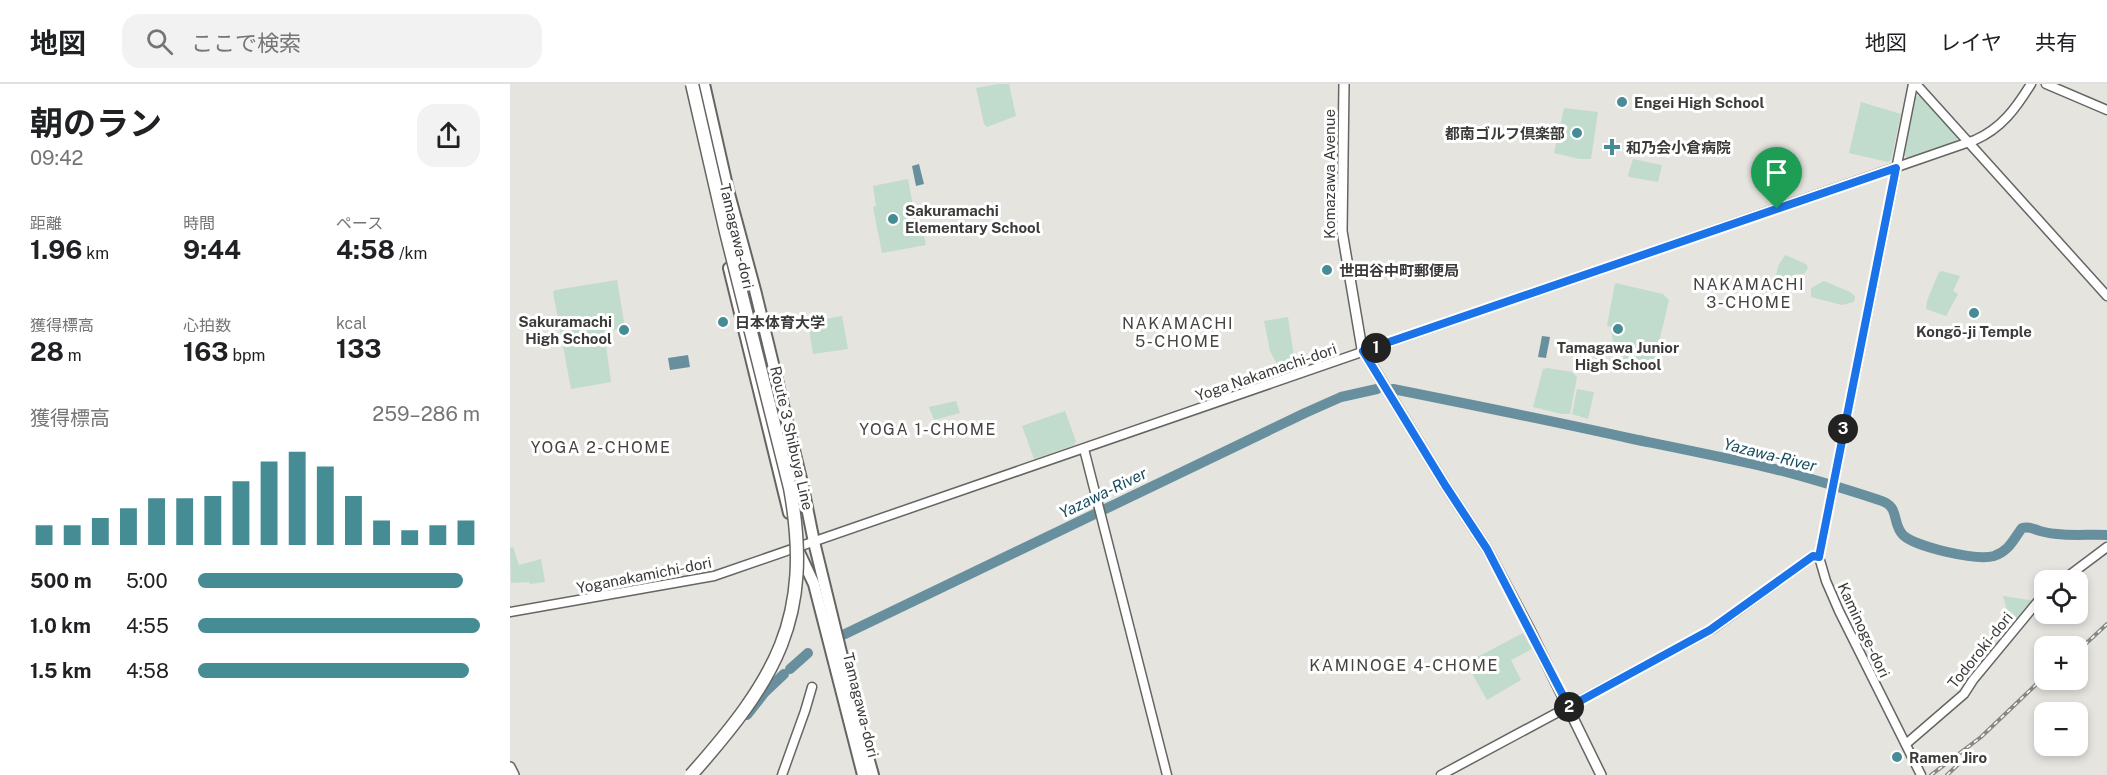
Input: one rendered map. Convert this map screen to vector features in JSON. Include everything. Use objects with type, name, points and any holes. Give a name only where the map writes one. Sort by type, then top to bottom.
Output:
[{"type":"highway","name":"Tamagawa-dori","points":[[687,84],[756,385],[797,549],[814,584],[863,775]]},
{"type":"highway","name":"Route 3 Shibuya Line","points":[[691,775],[748,706],[772,667],[792,610],[798,557],[795,518],[788,480],[726,232],[692,84]]},
{"type":"highway","name":"Route 3 Shibuya Line","points":[[699,84],[732,230],[793,469],[801,509],[805,556],[804,583],[799,612],[779,670],[753,711],[701,775]]},
{"type":"highway","name":"Tamagawa-dori","points":[[704,84],[728,190],[744,245],[802,483],[814,542],[873,775]]},
{"type":"main road","name":"Komazawa Avenue","points":[[1344,84],[1342,231],[1363,351],[1487,549],[1569,707],[1601,775]]},
{"type":"main road","points":[[510,767],[514,775]]},
{"type":"street","points":[[1914,84],[2107,296]]},
{"type":"street","name":"Kaminoge-dori","points":[[1914,84],[1819,557],[1826,581],[1839,610],[1895,727],[1921,775]]},
{"type":"street","name":"Yoga Nakamachi-dori","points":[[814,542],[1969,143],[1987,135],[2004,121],[2015,109],[2031,84]]},
{"type":"street","points":[[2046,84],[2107,110]]},
{"type":"street","points":[[1084,449],[1167,775]]},
{"type":"street","name":"Yoganakamichi-dori","points":[[510,612],[704,580],[814,542]]},
{"type":"street","points":[[2076,570],[2107,547]]},
{"type":"street","points":[[1441,775],[1710,630],[1813,556],[1819,557]]},
{"type":"street","name":"Todoroki-dori","points":[[1906,744],[1964,694],[2034,606]]},
{"type":"street","points":[[782,775],[812,687]]},
{"type":"green space","points":[[1009,84],[1016,116],[987,127],[984,124],[976,88]]},
{"type":"green space","points":[[1921,95],[1958,137],[1956,142],[1908,158],[1904,155],[1915,97]]},
{"type":"green space","points":[[1861,102],[1901,114],[1891,160],[1888,162],[1849,153]]},
{"type":"green space","name":"都南ゴルフ倶楽部","points":[[1564,108],[1598,112],[1591,159],[1554,153]]},
{"type":"green space","points":[[1633,159],[1662,165],[1658,182],[1629,177]]},
{"type":"green space","points":[[908,179],[914,212],[919,211],[926,245],[882,253],[873,207],[876,206],[873,186]]},
{"type":"green space","points":[[1785,255],[1806,264],[1808,268],[1804,274],[1796,274],[1783,290],[1777,290],[1774,286],[1778,266]]},
{"type":"green space","points":[[1939,272],[1960,276],[1953,291],[1958,294],[1946,316],[1926,309]]},
{"type":"green space","points":[[617,280],[625,328],[604,331],[611,382],[571,389],[553,292]]},
{"type":"green space","points":[[1824,281],[1850,292],[1855,296],[1854,302],[1842,305],[1811,297],[1811,288]]},
{"type":"green space","points":[[1615,283],[1663,294],[1669,300],[1653,368],[1622,361],[1625,349],[1622,345],[1613,343],[1611,327],[1607,326]]},
{"type":"green space","points":[[842,316],[848,349],[813,354],[808,322]]},
{"type":"green space","points":[[1288,317],[1296,370],[1283,375],[1270,351],[1264,321]]},
{"type":"green space","points":[[1543,369],[1572,372],[1577,377],[1570,414],[1533,407]]},
{"type":"green space","points":[[1577,389],[1594,392],[1588,419],[1572,414]]},
{"type":"green space","points":[[956,401],[960,413],[934,420],[929,407]]},
{"type":"green space","points":[[1065,411],[1076,441],[1074,445],[1034,459],[1022,426]]},
{"type":"green space","points":[[513,547],[519,565],[541,559],[545,582],[511,583],[510,548]]},
{"type":"green space","points":[[2003,596],[2034,601],[2013,622]]},
{"type":"green space","points":[[1523,633],[1532,649],[1511,660],[1521,680],[1487,700],[1466,663]]},
{"type":"water","points":[[919,164],[924,184],[916,186],[912,166]]},
{"type":"water","points":[[1542,336],[1550,337],[1546,358],[1538,357]]},
{"type":"water","points":[[688,355],[690,367],[670,370],[668,358]]},
{"type":"waterway","name":"Yazawa-River","points":[[845,634],[1305,413],[1341,397],[1377,389]]},
{"type":"waterway","name":"Yazawa-River","points":[[1393,389],[1733,460],[1823,482],[1886,503],[1893,511],[1903,535],[1920,544],[1947,552],[1974,557],[1994,556],[2007,548],[2025,527],[2057,534],[2107,535]]},
{"type":"waterway","name":"Yazawa-River","points":[[790,669],[808,653]]},
{"type":"waterway","name":"Yazawa-River","points":[[747,715],[765,692],[784,674]]},
{"type":"railway","points":[[2088,642],[2107,624]]},
{"type":"railway","points":[[1931,775],[1981,737],[2034,687]]},
{"type":"railway","points":[[1947,775],[1964,759]]},
{"type":"place","name":"Engei High School","points":[[1622,102]]},
{"type":"place","name":"都南ゴルフ倶楽部","points":[[1577,133]]},
{"type":"place","name":"和乃会小倉病院","points":[[1612,147]]},
{"type":"place","name":"Sakuramachi Elementary School","points":[[893,219]]},
{"type":"place","name":"世田谷中町郵便局","points":[[1327,270]]},
{"type":"place","name":"Kongō-ji Temple","points":[[1974,313]]},
{"type":"place","name":"日本体育大学","points":[[723,322]]},
{"type":"place","name":"Tamagawa Junior High School","points":[[1618,329]]},
{"type":"place","name":"Sakuramachi High School","points":[[624,330]]},
{"type":"place","name":"Ramen Jiro","points":[[1897,757]]},
{"type":"district","name":"NAKAMACHI 3-CHOME","points":[[1749,293]]},
{"type":"district","name":"NAKAMACHI 5-CHOME","points":[[1178,332]]},
{"type":"district","name":"YOGA 1-CHOME","points":[[928,429]]},
{"type":"district","name":"YOGA 2-CHOME","points":[[601,447]]},
{"type":"district","name":"KAMINOGE 4-CHOME","points":[[1404,665]]},
{"type":"route","points":[[1896,168],[1819,557],[1813,556],[1710,630],[1569,707],[1487,549],[1363,351],[1404,339],[1777,209],[1896,168]]}]
